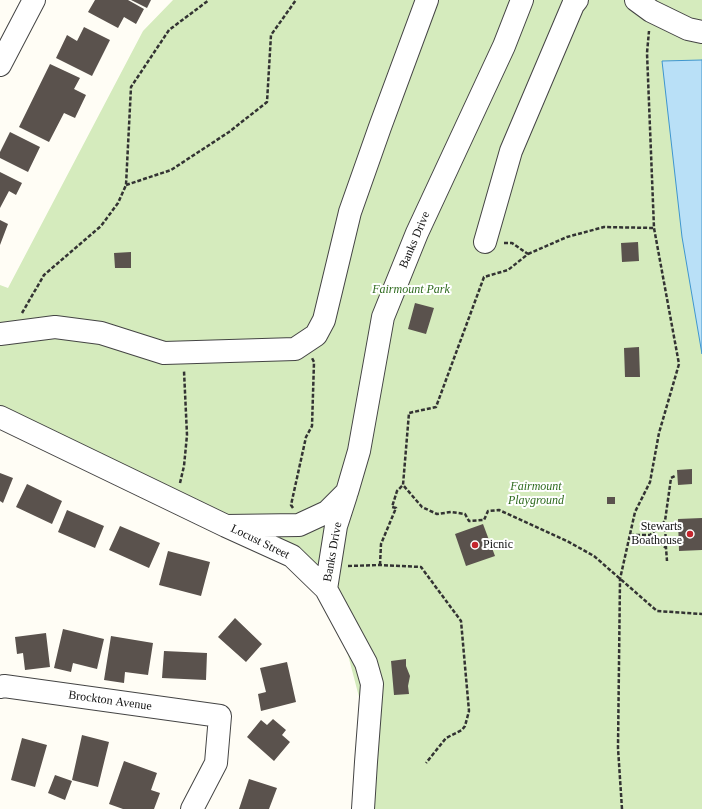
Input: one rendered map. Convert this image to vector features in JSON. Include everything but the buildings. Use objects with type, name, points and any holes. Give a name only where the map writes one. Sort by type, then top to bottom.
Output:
[{"type":"street","points":[[0,64],[34,0]]},
{"type":"street","points":[[6,333],[55,327],[101,333],[164,352],[295,349],[316,335],[324,320],[350,212],[427,0]]},
{"type":"street","name":"Banks Drive","points":[[326,589],[336,526],[358,451],[383,317],[417,233],[504,46],[522,0]]},
{"type":"street","points":[[486,242],[511,151],[573,5],[577,0]]},
{"type":"street","points":[[636,0],[651,10],[688,29],[702,32]]},
{"type":"street","name":"Locust Street","points":[[0,417],[226,526],[292,556],[326,589],[366,663],[372,684],[363,809]]},
{"type":"street","name":"Banks Drive","points":[[226,526],[299,525],[327,512],[347,492]]},
{"type":"street","name":"Brockton Avenue","points":[[0,687],[4,686],[220,716],[216,763],[192,809]]},
{"type":"path","points":[[6,333],[44,275],[101,226],[118,204],[126,186],[131,87],[169,30],[209,0]]},
{"type":"path","points":[[126,186],[171,170],[229,132],[268,102],[271,35],[296,0]]},
{"type":"path","points":[[622,809],[618,748],[620,579],[635,512],[650,482],[659,433],[679,364],[654,228],[648,74],[649,39]]},
{"type":"path","points":[[380,565],[381,544],[396,508],[392,507],[397,491],[403,485],[409,413],[436,407],[484,277],[508,270],[528,254],[567,237],[604,227],[654,228]]},
{"type":"path","points":[[486,242],[512,243],[528,254]]},
{"type":"path","points":[[302,524],[292,505],[306,437],[312,426],[314,362],[305,342]]},
{"type":"path","points":[[176,501],[184,466],[187,435],[183,352]]},
{"type":"path","points":[[667,561],[665,521],[671,478],[675,476]]},
{"type":"path","points":[[403,485],[422,508],[438,514],[451,512],[465,514],[469,521],[484,520],[488,511],[499,510],[567,541],[594,556],[657,611],[702,614]]},
{"type":"path","points":[[650,535],[665,521]]},
{"type":"path","points":[[630,535],[650,535],[666,548]]},
{"type":"path","points":[[361,566],[380,565],[421,567],[461,621],[469,711],[465,726],[462,730],[446,738],[426,763]]},
{"type":"green space","name":"Fairmount Park","points":[[173,0],[702,0],[702,809],[353,809],[364,740],[359,697],[336,606],[308,572],[136,475],[0,406],[0,285],[8,288],[143,31]]},
{"type":"water","points":[[702,60],[702,354],[682,237],[662,61]]},
{"type":"place","name":"Stewarts Boathouse","points":[[690,534]]},
{"type":"place","name":"Picnic","points":[[475,545]]},
{"type":"park label","name":"Fairmount Playground","points":[[536,494]]}]
